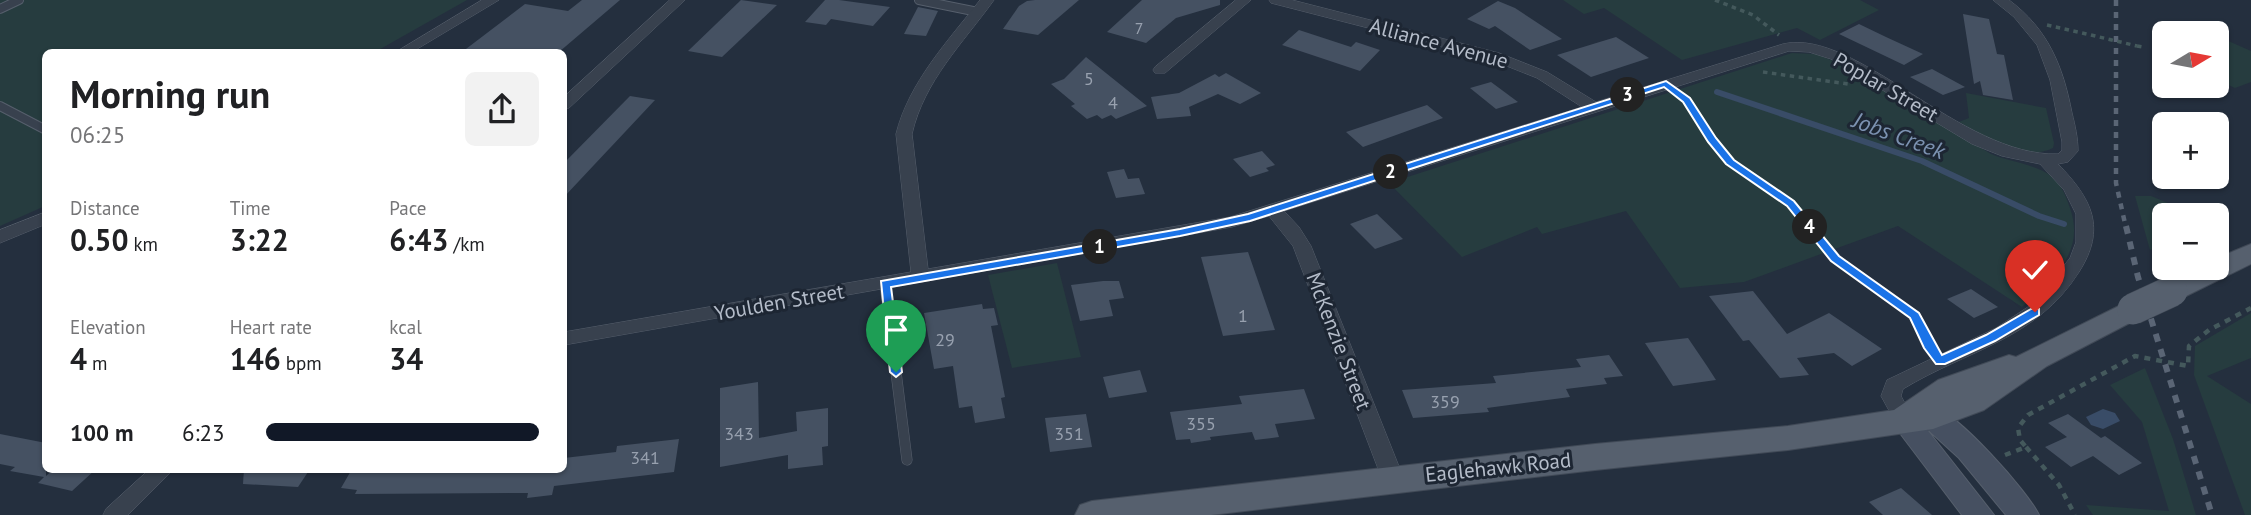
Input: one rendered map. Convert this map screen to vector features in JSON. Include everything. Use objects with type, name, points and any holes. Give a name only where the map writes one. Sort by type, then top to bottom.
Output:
[{"type":"main road","name":"Eaglehawk Road","points":[[1092,515],[1393,479],[1788,438],[1919,415],[1973,402],[2036,358],[2251,253]]},
{"type":"main road","points":[[1919,415],[1979,515]]},
{"type":"main road","points":[[1919,415],[1975,456],[2024,515]]},
{"type":"street","points":[[408,49],[492,0]]},
{"type":"street","points":[[567,102],[678,0]]},
{"type":"street","points":[[1160,70],[1244,0]]},
{"type":"street","name":"Alliance Avenue","points":[[1276,0],[1494,56],[1542,75],[1593,107]]},
{"type":"street","points":[[1318,11],[1329,0]]},
{"type":"street","points":[[2000,0],[2026,20],[2049,52],[2070,151],[2066,157],[2045,160]]},
{"type":"street","points":[[920,278],[904,134],[906,115],[916,96],[982,6]]},
{"type":"street","name":"Youlden Street","points":[[567,338],[1180,233],[1273,210],[1666,84],[1799,47]]},
{"type":"street","name":"Poplar Street","points":[[1799,47],[1844,60],[1995,148],[2045,160]]},
{"type":"street","points":[[1919,415],[1891,396],[1894,385],[1990,338],[2035,312],[2081,258],[2087,234],[2079,201],[2066,182],[2045,160]]},
{"type":"street","name":"McKenzie Street","points":[[1273,210],[1302,246],[1393,479]]},
{"type":"street","points":[[0,237],[42,219]]},
{"type":"street","points":[[114,515],[160,473]]},
{"type":"lane","points":[[0,9],[19,0]]},
{"type":"lane","points":[[919,0],[982,6]]},
{"type":"lane","points":[[0,106],[42,128]]},
{"type":"lane","points":[[885,284],[907,460]]},
{"type":"path","points":[[1715,0],[1753,15],[1799,47]]},
{"type":"path","points":[[2026,20],[2143,47]]},
{"type":"path","points":[[1760,72],[1858,86]]},
{"type":"path","points":[[1666,84],[1687,100],[1730,162],[1791,204],[1835,258],[1914,316],[1930,348],[1940,361]]},
{"type":"path","points":[[2075,515],[2059,485],[2020,440],[2018,428],[2021,422],[2038,409],[2135,356],[2188,366],[2189,346],[2209,330],[2251,308]]},
{"type":"path","points":[[1997,457],[2026,447]]},
{"type":"green space","points":[[0,0],[467,0],[380,49],[42,49],[42,207],[0,226]]},
{"type":"green space","points":[[1563,0],[1860,0],[1879,10],[1820,40],[1797,28],[1682,60],[1604,8],[1584,14]]},
{"type":"green space","points":[[2230,42],[2251,51],[2251,82],[2235,88],[2230,86]]},
{"type":"green space","points":[[1792,53],[1816,54],[1846,66],[1991,154],[2038,169],[2055,179],[2065,195],[2074,224],[2070,252],[2055,275],[2022,307],[1898,226],[1744,282],[1680,288],[1626,211],[1542,234],[1537,227],[1462,257],[1389,183]]},
{"type":"green space","points":[[1966,93],[2046,108],[2053,148],[2042,152],[2017,150],[1959,122],[1969,118]]},
{"type":"green space","points":[[2135,196],[2151,196],[2168,203],[2152,203],[2150,250]]},
{"type":"green space","points":[[1057,263],[1081,357],[1012,368],[988,275]]},
{"type":"green space","points":[[2251,313],[2251,358],[2207,376],[2251,404],[2251,515],[2245,515],[2194,375],[2195,346]]},
{"type":"green space","points":[[2145,368],[2173,439],[2196,515],[2093,515],[2086,505],[2169,511],[2142,422],[2110,385]]},
{"type":"water","points":[[2103,409],[2115,413],[2120,421],[2103,429],[2091,425],[2086,417]]},
{"type":"building","points":[[582,0],[620,0],[563,49],[466,49],[525,4],[568,11]]},
{"type":"building","points":[[741,0],[777,5],[722,57],[688,51]]},
{"type":"building","points":[[825,0],[890,7],[873,26],[831,19],[826,25],[805,22]]},
{"type":"building","points":[[1035,0],[1079,0],[1038,35],[1003,29],[1019,6]]},
{"type":"building","points":[[1142,0],[1220,0],[1220,5],[1176,18],[1146,43],[1107,32]]},
{"type":"building","points":[[1498,1],[1515,8],[1562,39],[1530,50],[1495,26],[1489,29],[1467,19]]},
{"type":"building","points":[[918,7],[938,11],[926,36],[904,34]]},
{"type":"building","points":[[1963,14],[1989,19],[1997,54],[2004,55],[2013,100],[1983,95],[1980,81],[1974,84]]},
{"type":"building","points":[[1859,24],[1923,54],[1904,65],[1839,34]]},
{"type":"building","points":[[1299,30],[1351,47],[1356,42],[1380,50],[1360,71],[1282,45]]},
{"type":"building","points":[[1616,37],[1649,58],[1591,77],[1557,55]]},
{"type":"building","points":[[1086,57],[1147,106],[1116,119],[1111,115],[1102,119],[1097,115],[1087,119],[1071,106],[1075,104],[1051,84],[1064,79]]},
{"type":"building","points":[[1932,69],[1965,87],[1943,95],[1910,77]]},
{"type":"building","points":[[1226,73],[1261,93],[1240,104],[1218,94],[1189,107],[1191,116],[1157,119],[1151,97],[1179,93],[1215,74],[1219,77]]},
{"type":"building","points":[[1491,82],[1518,102],[1496,109],[1470,88]]},
{"type":"building","points":[[630,96],[655,100],[567,194],[567,160]]},
{"type":"building","points":[[1427,105],[1443,118],[1363,147],[1346,132]]},
{"type":"building","points":[[1262,151],[1275,165],[1266,168],[1269,171],[1250,177],[1233,159]]},
{"type":"building","points":[[1124,169],[1128,179],[1139,178],[1145,194],[1116,198],[1107,172]]},
{"type":"building","points":[[1377,214],[1403,239],[1375,249],[1350,224]]},
{"type":"building","points":[[1248,252],[1275,330],[1223,336],[1201,257]]},
{"type":"building","points":[[1119,281],[1124,298],[1109,300],[1113,316],[1080,321],[1071,285]]},
{"type":"building","points":[[1971,289],[1998,307],[1974,318],[1947,299]]},
{"type":"building","points":[[1753,291],[1787,334],[1829,313],[1882,349],[1852,366],[1834,353],[1797,358],[1809,375],[1780,378],[1749,340],[1743,341],[1709,296]]},
{"type":"building","points":[[982,304],[983,309],[994,308],[998,325],[991,326],[1005,397],[1001,398],[1005,418],[975,423],[972,406],[959,408],[953,366],[934,369],[924,313]]},
{"type":"building","points":[[1688,338],[1716,380],[1673,386],[1645,343]]},
{"type":"building","points":[[1609,355],[1623,376],[1604,378],[1607,384],[1566,389],[1570,397],[1487,408],[1489,412],[1413,418],[1402,390],[1496,383],[1493,376],[1581,367],[1576,359]]},
{"type":"building","points":[[1140,370],[1147,392],[1109,398],[1103,377]]},
{"type":"building","points":[[758,382],[759,438],[797,431],[796,412],[828,408],[828,446],[822,447],[823,465],[788,469],[788,455],[720,467],[720,388]]},
{"type":"building","points":[[1304,389],[1315,419],[1275,424],[1279,437],[1255,440],[1252,432],[1210,437],[1211,440],[1191,443],[1190,439],[1176,440],[1170,412],[1242,404],[1239,396]]},
{"type":"building","points":[[1086,414],[1092,447],[1050,452],[1045,418]]},
{"type":"building","points":[[2068,414],[2142,463],[2119,475],[2093,456],[2071,467],[2045,447],[2067,437],[2048,423]]},
{"type":"building","points":[[0,434],[42,442],[42,473],[46,473],[46,476],[49,473],[92,473],[72,491],[38,483],[44,477],[10,471],[15,467],[0,464]]},
{"type":"building","points":[[679,439],[674,472],[554,486],[552,495],[527,498],[528,493],[355,494],[357,490],[341,488],[350,473],[567,473],[567,458],[616,452],[617,446]]},
{"type":"building","points":[[244,473],[307,473],[298,487],[243,484]]},
{"type":"building","points":[[1901,488],[1932,515],[1883,515],[1869,502]]},
{"type":"waterway","name":"Jobs Creek","points":[[1717,92],[1922,161],[2039,216],[2064,224]]},
{"type":"railway","points":[[2116,0],[2116,183],[2126,228]]},
{"type":"railway","points":[[2126,226],[2138,277],[2212,515]]},
{"type":"route","points":[[896,372],[885,284],[1232,222],[1666,84],[1687,100],[1730,162],[1791,204],[1835,258],[1914,316],[1930,348],[1940,361],[1990,338],[2035,312]]}]
